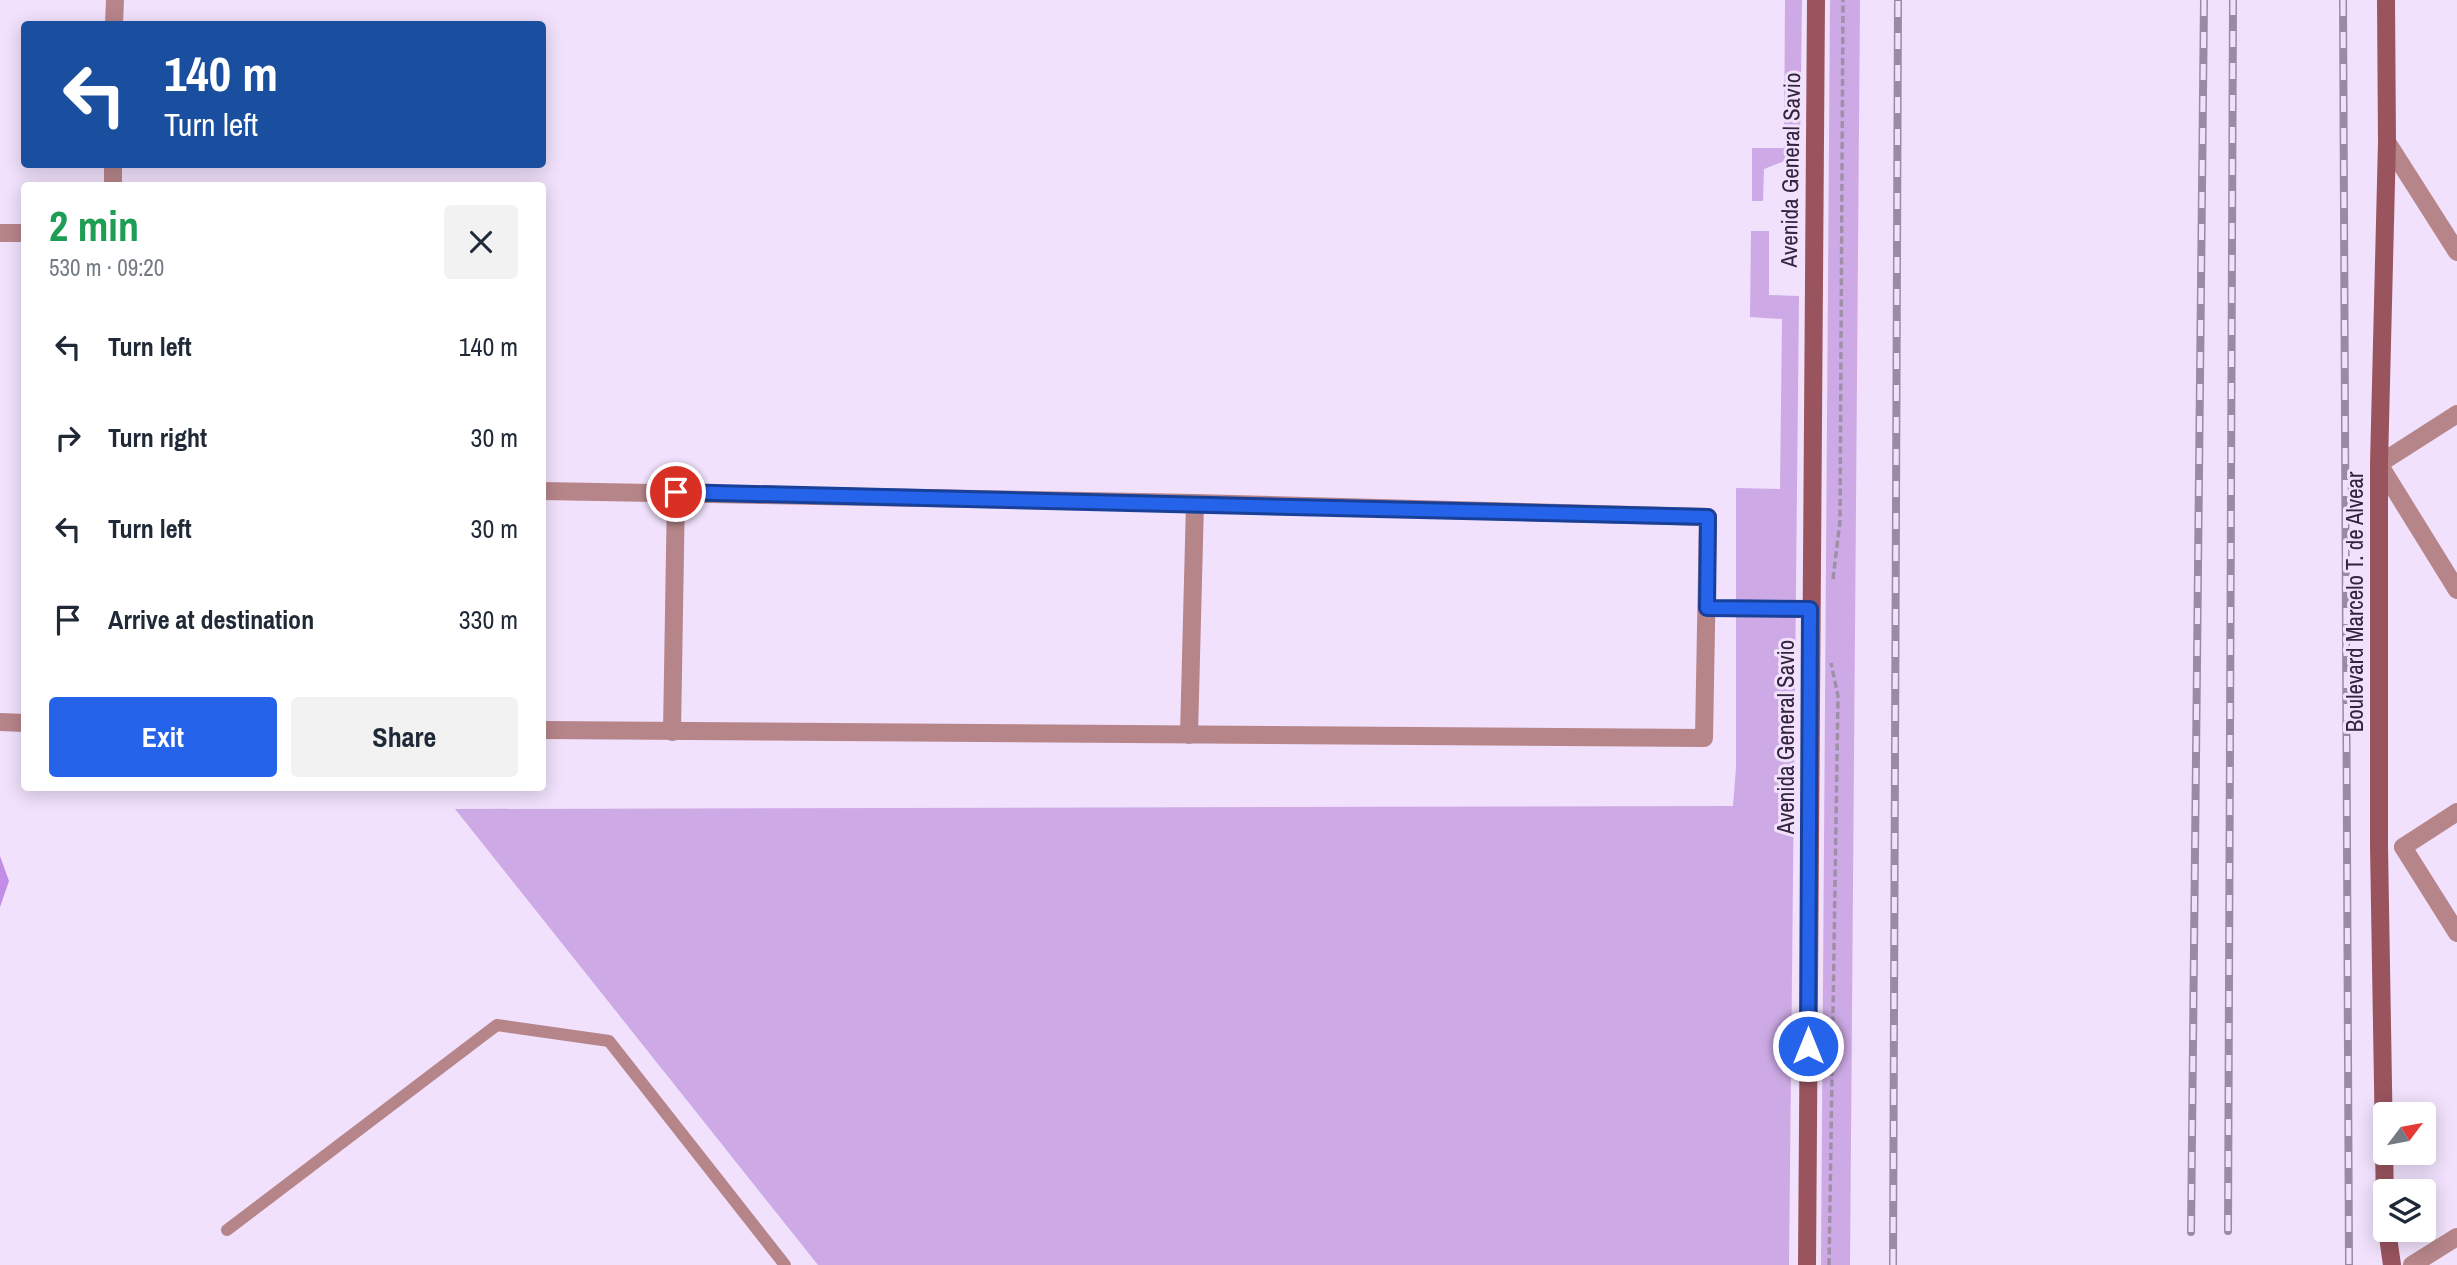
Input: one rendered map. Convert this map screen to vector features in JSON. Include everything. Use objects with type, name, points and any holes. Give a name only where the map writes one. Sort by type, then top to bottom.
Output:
[{"type":"main road","name":"Avenida General Savio","points":[[1807,1265],[1816,0]]},
{"type":"main road","name":"Boulevard Marcelo T. de Alvear","points":[[2385,1179],[2379,846],[2379,464],[2388,142],[2386,0]]},
{"type":"main road","points":[[2389,1242],[2392,1265]]},
{"type":"street","points":[[114,21],[115,0]]},
{"type":"street","points":[[2388,142],[2457,252]]},
{"type":"street","points":[[0,233],[21,233]]},
{"type":"street","points":[[2457,414],[2379,464],[2457,590]]},
{"type":"street","points":[[546,491],[1195,503],[1708,517],[1704,738],[546,730]]},
{"type":"street","points":[[672,732],[676,492]]},
{"type":"street","points":[[1189,735],[1195,503]]},
{"type":"street","points":[[0,722],[21,723]]},
{"type":"street","points":[[2379,846],[2403,847],[2457,812]]},
{"type":"street","points":[[2403,847],[2457,933]]},
{"type":"street","points":[[2412,1265],[2457,1237]]},
{"type":"lane","points":[[1707,608],[1810,609]]},
{"type":"lane","points":[[227,1230],[497,1026],[609,1041],[785,1265]]},
{"type":"path","points":[[1832,584],[1840,521],[1843,0]]},
{"type":"path","points":[[1829,1265],[1838,696],[1830,660]]},
{"type":"shaded area","points":[[1785,0],[1802,0],[1800,155],[1764,169],[1763,201],[1752,201],[1752,148],[1784,148]]},
{"type":"shaded area","points":[[1830,0],[1860,0],[1850,1265],[1821,1265]]},
{"type":"shaded area","points":[[1751,231],[1769,231],[1769,295],[1799,296],[1789,1265],[818,1265],[455,809],[1733,806],[1736,768],[1736,488],[1780,489],[1782,319],[1750,317]]},
{"type":"shaded area","points":[[0,856],[9,881],[0,907]]},
{"type":"railway","points":[[1893,1265],[1898,0]]},
{"type":"railway","points":[[2191,1232],[2204,0]]},
{"type":"railway","points":[[2228,1231],[2233,0]]},
{"type":"railway","points":[[2343,0],[2349,1265]]},
{"type":"route","points":[[676,492],[1708,517],[1707,608],[1810,609],[1808,1046]]}]
